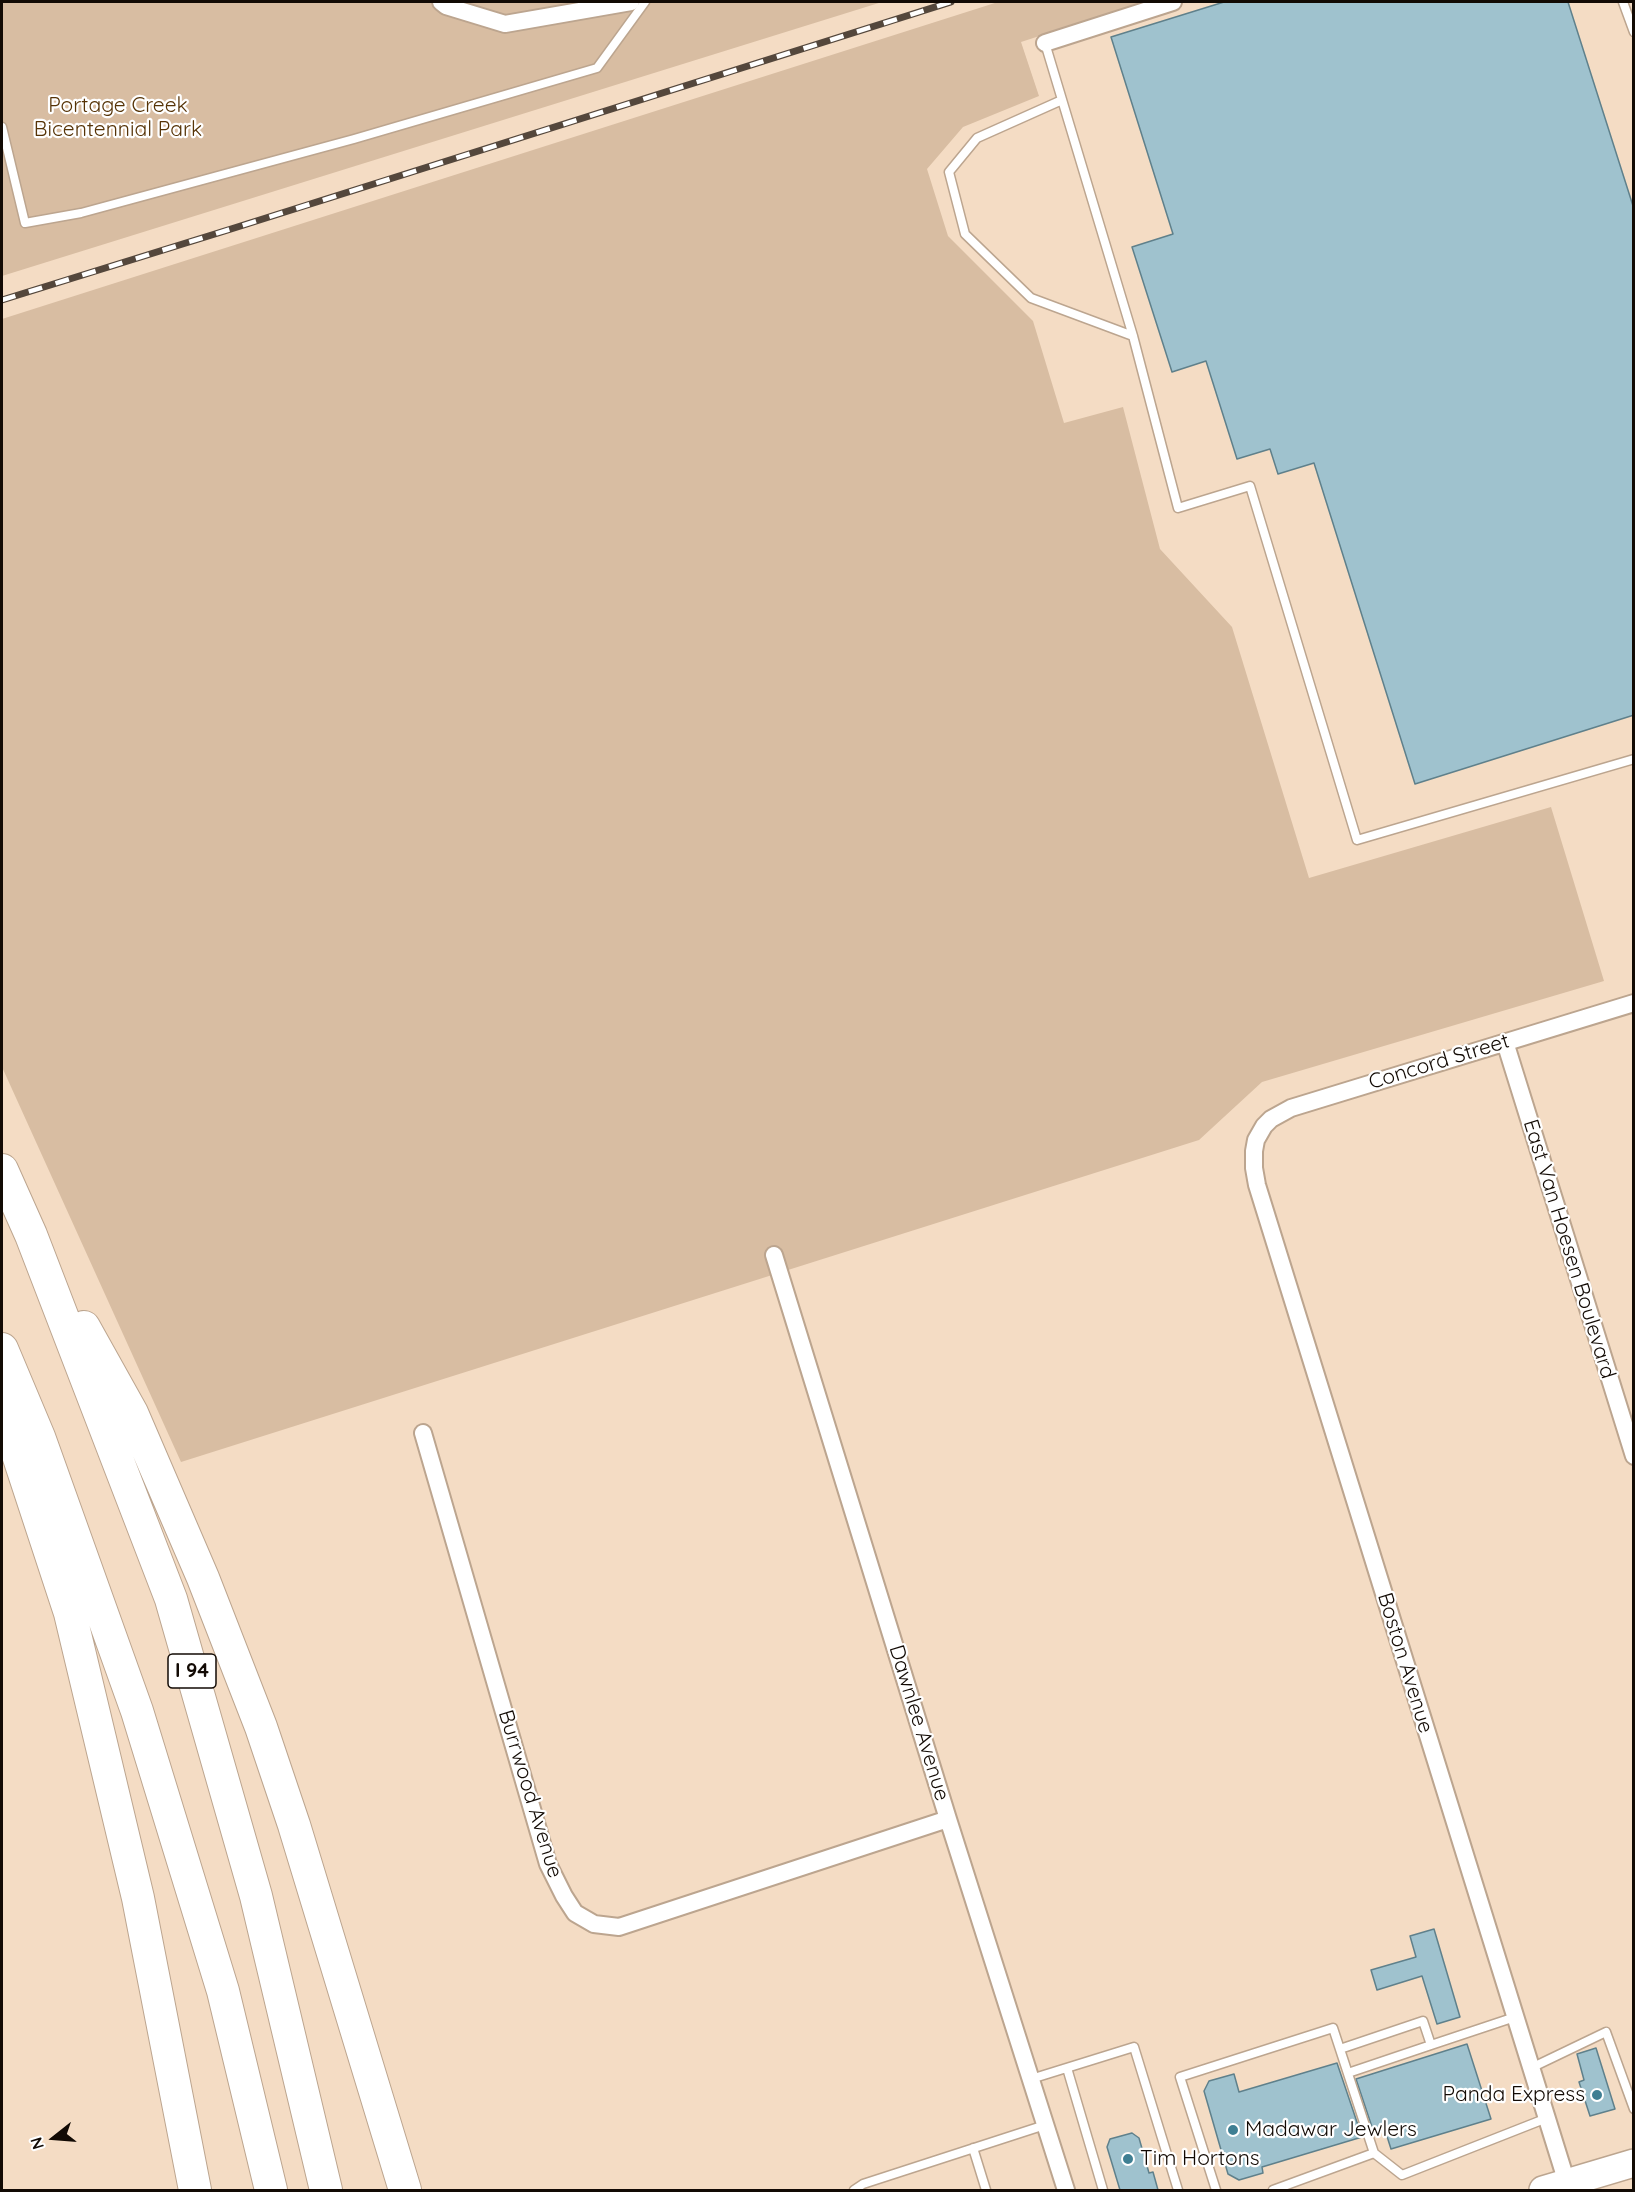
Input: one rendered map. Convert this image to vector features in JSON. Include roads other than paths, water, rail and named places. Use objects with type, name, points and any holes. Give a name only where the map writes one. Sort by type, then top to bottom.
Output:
[{"type":"highway","name":"I 94","points":[[2,1170],[31,1235],[171,1599],[256,1896],[326,2190]]},
{"type":"highway","points":[[31,1235],[132,1413],[244,1684],[294,1825],[405,2190]]},
{"type":"highway","points":[[2,1349],[39,1437],[137,1711],[223,1991],[271,2190]]},
{"type":"highway","points":[[2,1406],[70,1613],[138,1898],[195,2190]]},
{"type":"main road","points":[[1566,2186],[1634,2163]]},
{"type":"street","points":[[441,2],[446,6],[505,24],[585,6],[631,2]]},
{"type":"street","points":[[1045,43],[1173,2]]},
{"type":"street","name":"Concord Street","points":[[1256,1140],[1270,1119],[1291,1108],[1634,1003]]},
{"type":"street","name":"East Van Hoesen Boulevard","points":[[1505,1042],[1634,1456]]},
{"type":"street","name":"Boston Avenue","points":[[1256,1140],[1254,1168],[1257,1185],[1566,2186]]},
{"type":"street","name":"Dawnlee Avenue","points":[[774,1255],[948,1819],[1066,2190]]},
{"type":"street","name":"Burrwood Avenue","points":[[423,1433],[548,1864],[575,1912],[594,1924],[619,1927],[948,1819]]},
{"type":"lane","points":[[2,127],[25,223],[81,213],[354,139],[597,68],[645,2]]},
{"type":"lane","points":[[1623,2],[1634,32]]},
{"type":"lane","points":[[1045,43],[1133,336],[1178,508],[1250,486],[1357,840],[1634,759]]},
{"type":"lane","points":[[1062,100],[977,138],[949,172],[965,234],[1031,298],[1133,336]]},
{"type":"lane","points":[[1348,2073],[1515,2017]]},
{"type":"lane","points":[[1340,2049],[1423,2020],[1431,2045]]},
{"type":"lane","points":[[1216,2190],[1180,2077],[1333,2028],[1374,2153],[1402,2175],[1546,2118]]},
{"type":"lane","points":[[1531,2068],[1606,2032],[1634,2109]]},
{"type":"lane","points":[[1031,2079],[1134,2048],[1178,2190]]},
{"type":"lane","points":[[1067,2068],[1103,2190]]},
{"type":"lane","points":[[854,2190],[863,2184],[1045,2125]]},
{"type":"lane","points":[[973,2148],[986,2190]]},
{"type":"lane","points":[[1273,2190],[1374,2153]]},
{"type":"railway","points":[[2,300],[951,2]]},
{"type":"place","name":"Panda Express","points":[[1597,2095]]},
{"type":"place","name":"Madawar Jewlers","points":[[1233,2130]]},
{"type":"place","name":"Tim Hortons","points":[[1128,2159]]},
{"type":"park label","name":"Portage Creek Bicentennial Park","points":[[118,118]]}]
